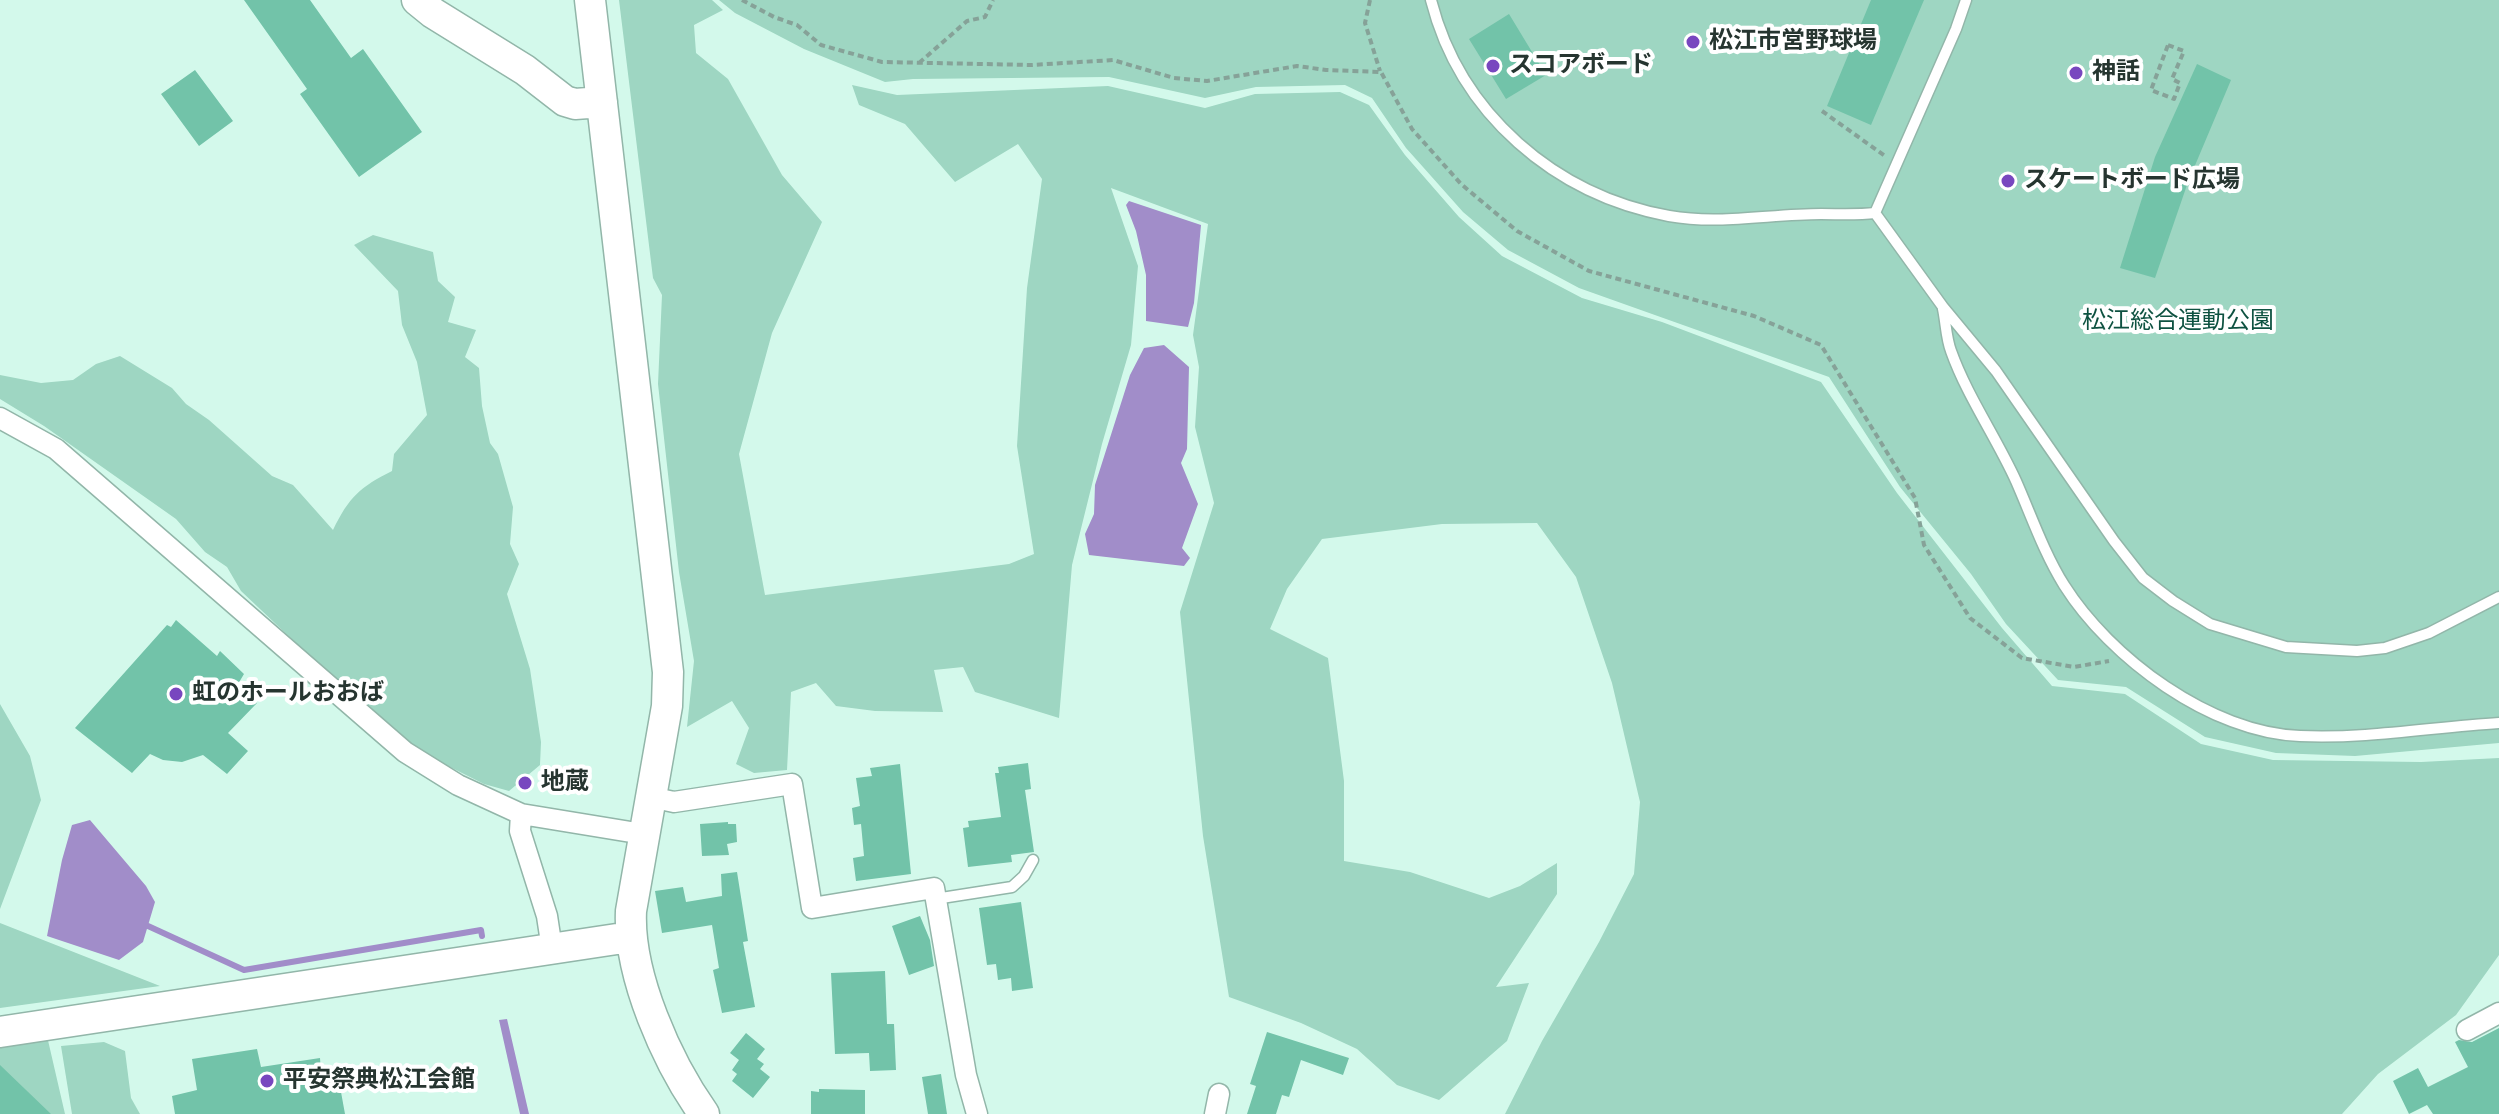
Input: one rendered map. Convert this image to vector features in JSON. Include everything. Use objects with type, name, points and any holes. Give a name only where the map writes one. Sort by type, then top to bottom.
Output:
[{"type":"street","points":[[417,0],[462,32],[495,49],[565,101],[575,104],[602,102]]},
{"type":"street","points":[[590,0],[668,672],[667,706],[643,834],[630,937],[639,976],[660,1033],[681,1083],[704,1114]]},
{"type":"street","points":[[0,418],[56,449],[405,752],[458,785],[521,814],[643,834]]},
{"type":"street","points":[[650,797],[674,802],[792,784],[812,908],[934,888],[966,1075],[977,1114]]},
{"type":"street","points":[[521,814],[520,831],[547,916],[552,949]]},
{"type":"street","points":[[0,1032],[630,937]]},
{"type":"street","points":[[2467,1030],[2499,1013]]},
{"type":"lane","points":[[1431,0],[1460,71],[1493,120],[1524,151],[1591,191],[1672,217],[1748,220],[1875,213]]},
{"type":"lane","points":[[1875,213],[1966,0]]},
{"type":"lane","points":[[1875,213],[1943,307],[1996,371],[2143,578],[2210,624],[2286,647],[2357,651],[2385,648],[2429,633],[2499,597]]},
{"type":"lane","points":[[1943,307],[1950,350],[2010,468],[2062,582],[2076,603],[2126,658],[2194,705],[2223,718],[2297,736],[2404,732],[2499,723]]},
{"type":"lane","points":[[935,899],[1012,887],[1024,876],[1033,860]]},
{"type":"path","points":[[742,0],[797,25],[821,45],[882,62],[1032,65],[1113,60],[1174,78],[1207,81],[1297,66],[1381,72]]},
{"type":"path","points":[[919,63],[967,21],[985,17],[993,0]]},
{"type":"path","points":[[1370,0],[1365,23],[1381,72],[1412,129],[1461,184],[1517,231],[1589,271],[1754,316],[1821,345],[1915,498],[1924,545],[1970,618],[2022,658],[2074,667],[2126,658]]},
{"type":"path","points":[[2168,45],[2184,51],[2172,79],[2180,83],[2174,99],[2151,90],[2168,45]]},
{"type":"path","points":[[1822,111],[1897,165]]},
{"type":"green space","points":[[619,0],[712,0],[723,10],[694,25],[696,53],[728,79],[782,175],[822,222],[772,333],[739,454],[765,595],[1009,564],[1034,554],[1017,446],[1027,288],[1042,179],[1018,144],[955,182],[905,124],[859,105],[852,85],[897,95],[1108,86],[1205,108],[1255,94],[1340,92],[1369,105],[1405,155],[1459,217],[1502,256],[1582,298],[1662,322],[1821,382],[1897,493],[2002,628],[2052,686],[2125,694],[2201,744],[2273,760],[2421,762],[2499,758],[2499,955],[2456,1015],[2378,1074],[2342,1114],[1505,1114],[1634,874],[1640,802],[1612,683],[1576,577],[1537,523],[1442,524],[1322,539],[1287,589],[1270,629],[1328,658],[1344,781],[1344,861],[1410,872],[1489,898],[1520,886],[1557,863],[1557,894],[1496,987],[1529,983],[1507,1041],[1439,1100],[1397,1085],[1357,1049],[1301,1023],[1229,997],[1203,836],[1180,612],[1214,503],[1195,427],[1199,367],[1193,335],[1208,224],[1111,188],[1138,266],[1131,345],[1072,565],[1059,718],[975,692],[963,667],[934,670],[943,712],[875,711],[836,706],[816,683],[791,692],[787,770],[754,773],[736,764],[749,728],[732,701],[687,727],[694,661],[679,572],[658,384],[662,295],[653,278]]},
{"type":"green space","name":"松江総合運動公園","points":[[719,0],[2499,0],[2499,743],[2355,756],[2276,753],[2205,737],[2126,687],[2058,680],[2006,624],[1971,574],[1900,487],[1829,377],[1579,288],[1508,250],[1463,212],[1406,148],[1372,98],[1345,85],[1256,87],[1205,98],[1109,77],[885,82],[804,49],[735,13]]},
{"type":"green space","points":[[373,235],[433,252],[438,281],[455,297],[448,322],[476,330],[465,357],[479,368],[482,406],[490,443],[498,454],[513,507],[510,544],[519,564],[507,594],[530,669],[541,742],[540,765],[509,791],[484,784],[406,745],[377,713],[241,591],[227,567],[205,552],[176,519],[44,426],[0,399],[0,375],[41,383],[73,380],[96,364],[120,356],[172,388],[186,404],[209,420],[272,476],[293,485],[333,530],[356,494],[392,471],[394,454],[427,415],[417,362],[402,325],[398,291],[354,245]]},
{"type":"green space","points":[[0,704],[30,756],[41,800],[0,909]]},
{"type":"green space","points":[[0,923],[160,986],[0,1008]]},
{"type":"green space","points":[[47,1036],[65,1114],[0,1114],[0,1044]]},
{"type":"green space","points":[[104,1042],[125,1051],[131,1098],[140,1114],[72,1114],[61,1046]]},
{"type":"shaded area","points":[[1129,201],[1201,225],[1194,303],[1188,327],[1146,321],[1146,275],[1136,231],[1126,205]]},
{"type":"shaded area","points":[[1164,345],[1189,367],[1187,449],[1181,463],[1198,504],[1182,548],[1190,558],[1184,566],[1089,555],[1085,534],[1094,514],[1095,485],[1130,375],[1144,348]]},
{"type":"shaded area","points":[[90,820],[146,886],[155,902],[143,942],[119,960],[47,936],[72,825]]},
{"type":"shaded area","points":[[507,1019],[529,1114],[520,1114],[499,1020]]},
{"type":"building","points":[[244,0],[310,0],[351,58],[363,49],[422,132],[359,177],[300,94],[307,89]]},
{"type":"building","points":[[1871,0],[1924,0],[1871,125],[1827,106]]},
{"type":"building","points":[[1509,14],[1546,75],[1506,99],[1469,39]]},
{"type":"building","points":[[2197,64],[2231,80],[2188,182],[2155,278],[2120,268],[2155,157]]},
{"type":"building","points":[[195,70],[233,121],[199,146],[161,94]]},
{"type":"building","name":"虹のホールおおば","points":[[176,620],[217,656],[220,651],[244,674],[238,684],[257,703],[228,733],[248,751],[227,774],[203,755],[182,762],[163,760],[150,754],[132,773],[75,728],[167,625],[171,627]]},
{"type":"building","points":[[1028,763],[1031,789],[1025,790],[1034,852],[1011,855],[1012,862],[968,867],[963,828],[969,827],[968,821],[1001,817],[995,773],[999,773],[998,767]]},
{"type":"building","points":[[900,764],[911,874],[856,881],[853,858],[864,856],[861,824],[854,825],[852,808],[860,806],[856,778],[872,776],[870,768]]},
{"type":"building","points":[[700,824],[736,824],[737,842],[727,844],[729,855],[702,856]]},
{"type":"building","points":[[737,872],[748,941],[743,942],[755,1007],[722,1013],[713,970],[719,968],[712,925],[662,933],[655,891],[683,887],[686,902],[722,896],[721,874]]},
{"type":"building","points":[[1021,902],[1033,988],[1012,991],[1011,978],[998,980],[996,964],[987,965],[979,908]]},
{"type":"building","points":[[920,916],[930,940],[934,966],[909,975],[892,926]]},
{"type":"building","points":[[885,971],[887,1024],[894,1024],[896,1070],[870,1071],[869,1053],[835,1054],[831,973]]},
{"type":"building","points":[[2499,1028],[2499,1114],[2433,1114],[2427,1105],[2409,1114],[2393,1081],[2418,1068],[2428,1087],[2468,1067],[2455,1042],[2472,1042]]},
{"type":"building","points":[[1267,1032],[1349,1058],[1343,1075],[1301,1060],[1289,1097],[1282,1095],[1276,1114],[1247,1114],[1256,1086],[1250,1084]]},
{"type":"building","points":[[746,1033],[765,1049],[757,1059],[764,1064],[760,1069],[770,1077],[753,1098],[732,1081],[737,1074],[732,1070],[739,1060],[730,1053]]},
{"type":"building","name":"平安祭典松江会館","points":[[257,1049],[261,1067],[320,1058],[321,1072],[337,1070],[345,1114],[175,1114],[172,1096],[197,1090],[192,1059]]},
{"type":"building","points":[[0,1065],[51,1114],[0,1114]]},
{"type":"building","points":[[941,1074],[947,1114],[928,1114],[922,1077]]},
{"type":"building","points":[[819,1089],[865,1090],[865,1114],[811,1114],[811,1091],[819,1092]]},
{"type":"waterway","points":[[148,926],[244,970],[481,930],[482,936]]},
{"type":"place","name":"松江市営野球場","points":[[1693,42]]},
{"type":"place","name":"スコアボード","points":[[1493,66]]},
{"type":"place","name":"神話","points":[[2076,73]]},
{"type":"place","name":"スケートボード広場","points":[[2008,181]]},
{"type":"place","name":"虹のホールおおば","points":[[176,694]]},
{"type":"place","name":"地蔵","points":[[525,783]]},
{"type":"place","name":"平安祭典松江会館","points":[[267,1081]]}]
